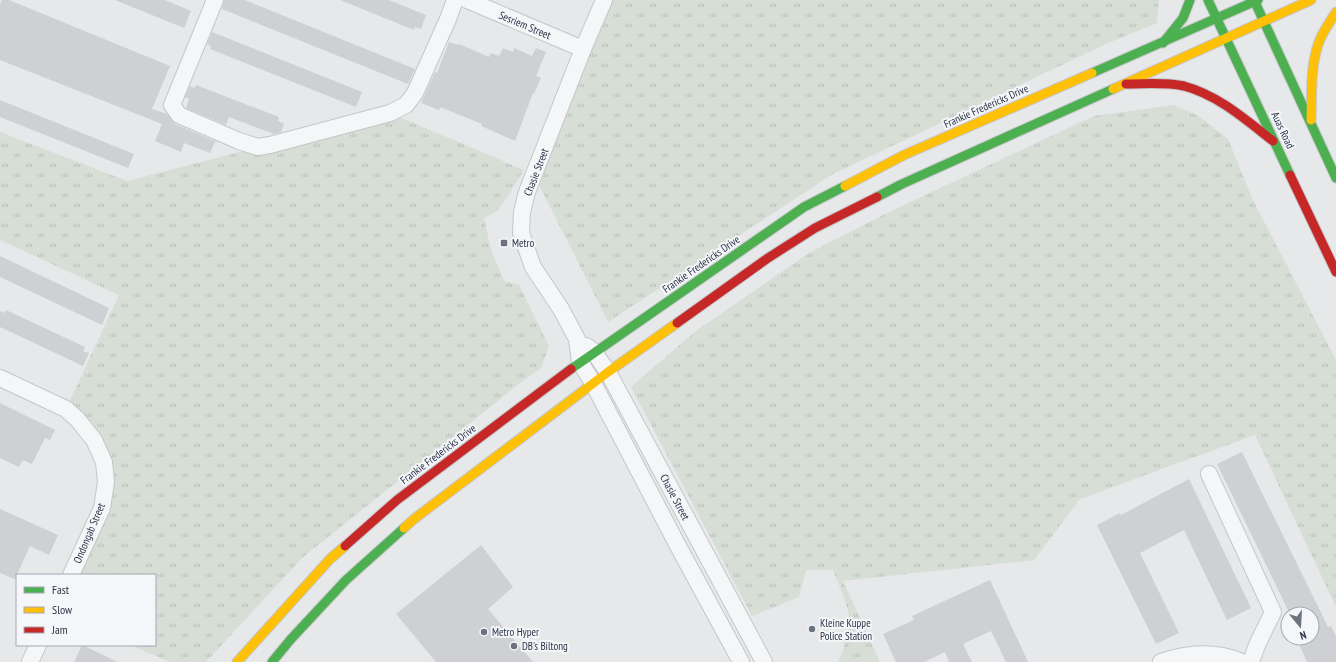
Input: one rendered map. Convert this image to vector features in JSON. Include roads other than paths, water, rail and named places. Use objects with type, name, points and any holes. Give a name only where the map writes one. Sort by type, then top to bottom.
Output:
[{"type":"main road","points":[[1163,43],[1182,22],[1190,4],[1190,0]]},
{"type":"main road","name":"Auas Road","points":[[1208,0],[1336,272]]},
{"type":"main road","points":[[272,662],[291,639],[346,580],[414,519],[608,372],[768,258],[815,228],[902,184],[1311,0]]},
{"type":"main road","points":[[1256,1],[1336,178]]},
{"type":"main road","name":"Frankie Fredericks Drive","points":[[237,662],[330,559],[391,505],[580,362],[804,207],[904,155],[1163,43],[1256,1]]},
{"type":"main road","points":[[1311,123],[1314,64],[1317,47],[1336,12]]},
{"type":"main road","points":[[1126,84],[1170,84],[1198,91],[1214,98],[1248,121],[1277,145]]},
{"type":"street","points":[[215,0],[172,105],[179,115],[238,141],[258,147],[390,113],[406,105],[415,93],[455,0]]},
{"type":"street","name":"Sesriem Street","points":[[467,0],[583,49]]},
{"type":"street","name":"Chasie Street","points":[[604,0],[583,49],[528,192],[522,212],[520,233],[533,267],[561,309],[577,340],[580,362],[593,383],[678,546],[741,662]]},
{"type":"street","name":"Chasie Street","points":[[577,340],[594,352],[608,372],[764,662]]},
{"type":"street","name":"Ondongab Street","points":[[0,378],[66,409],[78,420],[94,440],[104,462],[106,482],[102,508],[71,574]]},
{"type":"street","points":[[1209,474],[1273,612],[1257,645],[1251,662]]},
{"type":"street","points":[[30,662],[38,646]]},
{"type":"street","points":[[1161,662],[1172,658],[1207,654],[1230,657],[1242,662]]},
{"type":"place","name":"Metro","points":[[504,243]]},
{"type":"place","name":"Kleine Kuppe Police Station","points":[[812,629]]},
{"type":"place","name":"Metro Hyper","points":[[484,632]]},
{"type":"place","name":"DB's Biltong","points":[[514,646]]}]
